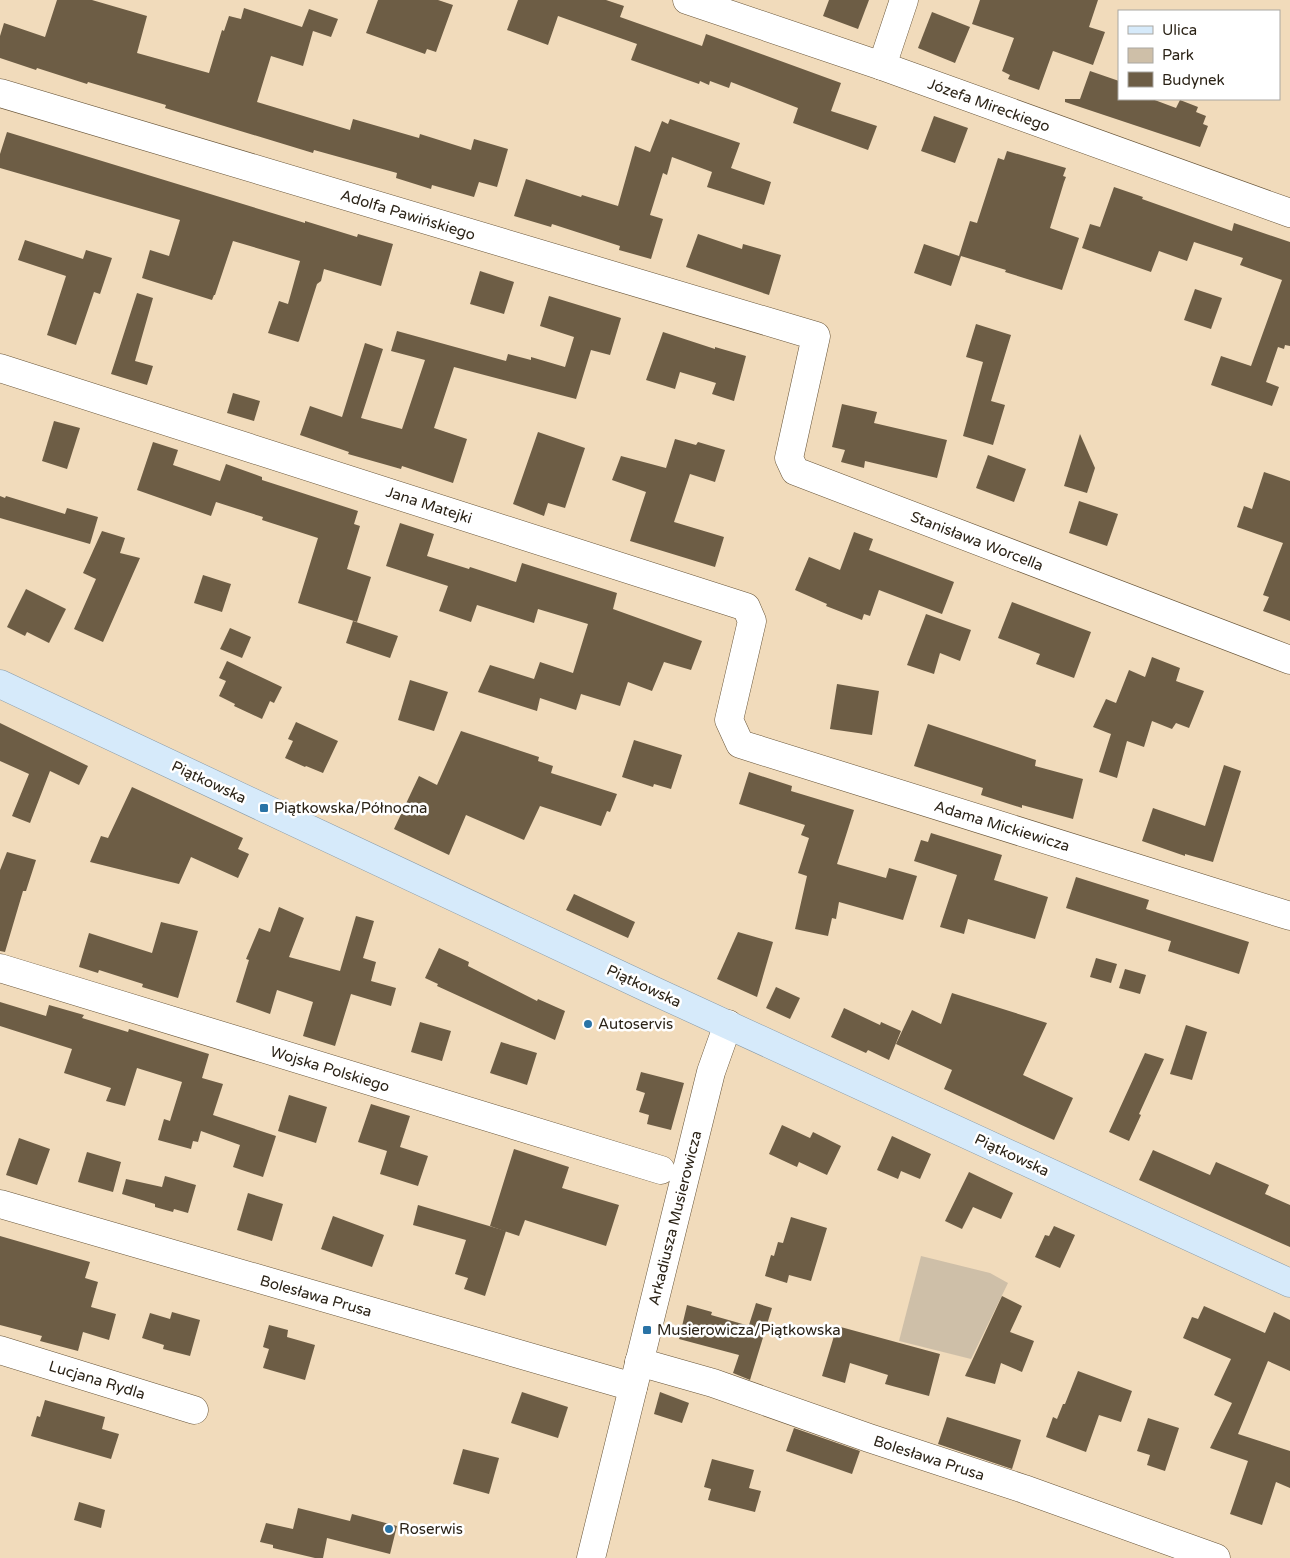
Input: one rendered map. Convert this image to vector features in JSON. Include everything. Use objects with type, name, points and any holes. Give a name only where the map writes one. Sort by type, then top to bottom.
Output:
[{"type":"main road","name":"Piątkowska","points":[[0,684],[728,1024],[1290,1282]]},
{"type":"street","name":"Józefa Mireckiego","points":[[687,0],[882,66],[1290,213]]},
{"type":"street","points":[[882,66],[904,0]]},
{"type":"street","name":"Adolfa Pawińskiego","points":[[0,93],[816,336]]},
{"type":"street","name":"Stanisława Worcella","points":[[816,336],[789,458],[795,472],[1290,660]]},
{"type":"street","name":"Jana Matejki","points":[[0,368],[746,606],[752,621],[729,720]]},
{"type":"street","name":"Adama Mickiewicza","points":[[729,720],[740,744],[1290,916]]},
{"type":"street","name":"Wojska Polskiego","points":[[0,968],[661,1170]]},
{"type":"street","name":"Arkadiusza Musierowicza","points":[[591,1558],[711,1072],[728,1024]]},
{"type":"street","name":"Bolesława Prusa","points":[[0,1204],[636,1374],[713,1383],[1216,1558]]},
{"type":"street","name":"Lucjana Rydla","points":[[0,1350],[194,1410]]},
{"type":"green space","points":[[921,1256],[990,1273],[1008,1283],[971,1359],[899,1341]]},
{"type":"building","points":[[57,0],[92,0],[147,16],[137,53],[209,73],[222,30],[224,31],[229,16],[241,19],[244,8],[302,27],[309,9],[338,19],[331,37],[313,31],[303,66],[271,56],[257,102],[350,130],[353,119],[419,138],[420,134],[471,150],[474,139],[508,149],[497,187],[479,182],[474,197],[432,185],[431,189],[396,178],[397,173],[314,150],[313,153],[165,108],[166,105],[88,82],[87,84],[37,68],[36,70],[0,58],[0,36],[4,23],[45,37]]},
{"type":"building","points":[[378,0],[438,0],[453,5],[436,52],[427,49],[425,54],[366,33]]},
{"type":"building","points":[[518,0],[606,0],[624,6],[620,17],[702,46],[706,34],[841,83],[831,111],[877,126],[868,150],[793,123],[798,108],[731,82],[729,88],[710,81],[709,85],[700,81],[699,84],[631,60],[637,44],[558,16],[548,45],[507,30]]},
{"type":"building","points":[[829,0],[869,0],[858,29],[823,16]]},
{"type":"building","points":[[980,0],[1098,0],[1089,27],[1105,32],[1093,65],[1053,51],[1039,90],[1008,79],[1010,75],[1002,71],[1014,38],[972,24]]},
{"type":"building","points":[[932,12],[970,27],[955,63],[918,48]]},
{"type":"building","points":[[1090,71],[1118,81],[1118,100],[1155,100],[1176,108],[1180,100],[1198,107],[1196,112],[1206,116],[1203,124],[1208,126],[1200,147],[1065,102],[1065,99],[1080,99]]},
{"type":"building","points":[[934,116],[968,128],[955,163],[921,151]]},
{"type":"building","points":[[670,119],[740,143],[731,168],[771,182],[764,205],[707,187],[712,172],[672,157],[667,175],[663,173],[650,215],[663,219],[651,259],[619,250],[620,246],[552,224],[551,227],[514,216],[526,179],[581,197],[582,195],[618,206],[635,146],[650,152],[662,121],[668,124]]},
{"type":"building","points":[[7,132],[305,223],[305,221],[357,237],[358,234],[393,244],[381,286],[324,269],[321,281],[317,284],[299,341],[268,333],[279,301],[288,304],[300,261],[233,241],[212,300],[142,278],[150,250],[169,256],[180,220],[0,168],[0,154]]},
{"type":"building","points":[[1007,151],[1066,168],[1063,176],[1066,177],[1050,228],[1079,238],[1062,290],[961,256],[951,286],[914,273],[924,244],[959,256],[970,221],[977,223],[998,158],[1004,160]]},
{"type":"building","points":[[1114,187],[1232,231],[1234,223],[1290,242],[1290,346],[1285,345],[1284,349],[1278,347],[1266,382],[1279,387],[1272,406],[1211,385],[1221,356],[1251,366],[1282,280],[1240,265],[1243,258],[1194,242],[1187,261],[1159,251],[1151,272],[1082,248],[1090,224],[1100,227]]},
{"type":"building","points":[[698,234],[742,249],[743,244],[781,255],[769,295],[686,267]]},
{"type":"building","points":[[25,240],[83,259],[86,250],[112,258],[100,294],[94,292],[76,345],[47,335],[66,276],[18,260]]},
{"type":"building","points":[[480,271],[514,282],[504,314],[470,304]]},
{"type":"building","points":[[1195,289],[1222,298],[1211,329],[1184,320]]},
{"type":"building","points":[[137,293],[153,298],[135,361],[153,366],[147,385],[111,374]]},
{"type":"building","points":[[549,296],[621,318],[610,355],[591,350],[576,399],[454,367],[434,428],[467,439],[453,483],[402,466],[401,469],[348,454],[349,452],[300,435],[310,406],[342,417],[365,343],[383,349],[361,418],[402,429],[425,360],[391,351],[397,331],[506,361],[508,354],[531,360],[531,357],[565,367],[574,337],[540,326]]},
{"type":"building","points":[[976,324],[1011,335],[991,401],[1005,405],[993,445],[963,436],[983,362],[966,357]]},
{"type":"building","points":[[663,332],[715,349],[715,347],[746,356],[734,401],[712,394],[716,383],[680,372],[675,389],[646,380]]},
{"type":"building","points":[[233,393],[260,401],[254,421],[227,413]]},
{"type":"building","points":[[842,404],[877,412],[874,423],[947,440],[937,478],[865,461],[864,468],[841,462],[845,450],[832,447]]},
{"type":"building","points":[[54,421],[80,428],[67,469],[42,461]]},
{"type":"building","points":[[538,432],[585,448],[565,508],[548,503],[544,516],[513,504]]},
{"type":"building","points":[[1080,434],[1095,468],[1087,493],[1064,486]]},
{"type":"building","points":[[675,439],[696,445],[698,442],[725,450],[715,482],[690,474],[674,522],[724,537],[715,567],[630,541],[646,492],[612,480],[621,456],[666,468]]},
{"type":"building","points":[[153,442],[178,450],[173,465],[220,481],[226,464],[262,477],[262,480],[358,511],[354,524],[360,526],[347,569],[371,577],[357,622],[298,603],[318,538],[262,520],[263,517],[216,502],[211,516],[137,490]]},
{"type":"building","points":[[988,455],[1026,469],[1014,502],[976,488]]},
{"type":"building","points":[[1264,472],[1290,481],[1290,621],[1263,611],[1269,597],[1263,595],[1283,543],[1237,527],[1244,506],[1252,509]]},
{"type":"building","points":[[0,496],[5,498],[6,496],[65,514],[67,508],[98,517],[90,544],[0,518]]},
{"type":"building","points":[[1079,501],[1118,514],[1107,546],[1069,533]]},
{"type":"building","points":[[400,523],[434,534],[427,556],[516,582],[522,563],[617,593],[613,609],[702,641],[691,670],[664,662],[652,691],[628,682],[620,706],[581,694],[576,710],[540,698],[537,711],[478,692],[490,665],[534,679],[540,662],[573,673],[588,624],[538,609],[534,623],[477,605],[471,622],[439,611],[448,586],[386,566]]},
{"type":"building","points":[[102,531],[125,538],[120,553],[140,558],[103,642],[74,629],[96,579],[83,573]]},
{"type":"building","points":[[854,532],[873,539],[869,550],[954,582],[942,614],[879,590],[870,616],[864,614],[862,620],[826,606],[827,604],[795,590],[809,557],[840,570]]},
{"type":"building","points":[[203,575],[231,584],[222,612],[194,603]]},
{"type":"building","points":[[26,589],[66,609],[49,643],[27,632],[25,636],[7,627]]},
{"type":"building","points":[[1012,602],[1091,632],[1074,678],[1036,664],[1040,654],[998,638]]},
{"type":"building","points":[[926,614],[971,630],[960,661],[940,653],[934,674],[907,665]]},
{"type":"building","points":[[353,621],[398,636],[390,658],[346,643]]},
{"type":"building","points":[[230,628],[251,637],[242,658],[220,649]]},
{"type":"building","points":[[1152,657],[1180,668],[1176,681],[1204,691],[1189,728],[1176,723],[1172,729],[1152,721],[1144,747],[1127,741],[1117,778],[1099,772],[1111,734],[1093,727],[1106,699],[1116,703],[1129,670],[1145,677]]},
{"type":"building","points":[[227,661],[282,687],[274,703],[270,701],[262,719],[234,706],[235,704],[219,696],[226,681],[219,678]]},
{"type":"building","points":[[410,680],[448,692],[434,731],[398,720]]},
{"type":"building","points":[[837,684],[879,691],[872,735],[830,729]]},
{"type":"building","points":[[296,722],[338,741],[323,773],[285,758],[293,741],[288,739]]},
{"type":"building","points":[[0,723],[88,766],[79,785],[50,771],[30,823],[12,816],[29,774],[0,761]]},
{"type":"building","points":[[928,724],[1036,760],[1035,766],[1083,779],[1073,819],[1022,805],[1022,808],[981,795],[983,788],[914,766]]},
{"type":"building","points":[[461,731],[539,757],[538,761],[553,766],[551,773],[617,794],[610,812],[607,811],[601,826],[540,806],[524,840],[466,815],[449,855],[394,829],[419,776],[437,785]]},
{"type":"building","points":[[634,740],[682,755],[671,789],[654,784],[653,787],[622,777]]},
{"type":"building","points":[[1224,765],[1241,771],[1213,862],[1185,854],[1185,856],[1142,841],[1153,808],[1205,826]]},
{"type":"building","points":[[749,772],[792,786],[791,791],[854,810],[837,864],[886,878],[889,868],[917,876],[903,920],[839,902],[836,919],[832,918],[828,936],[795,929],[807,876],[798,873],[809,838],[801,835],[805,825],[739,804]]},
{"type":"building","points":[[132,787],[243,838],[238,849],[249,854],[238,878],[191,857],[179,884],[90,862],[101,836],[108,838]]},
{"type":"building","points":[[931,833],[1002,855],[994,880],[1048,897],[1035,939],[968,919],[964,934],[940,927],[957,875],[914,861],[921,840],[928,842]]},
{"type":"building","points":[[7,852],[36,860],[26,891],[23,891],[5,952],[0,951],[0,870]]},
{"type":"building","points":[[1076,877],[1149,900],[1146,909],[1249,942],[1239,974],[1168,951],[1171,941],[1066,908]]},
{"type":"building","points":[[574,894],[635,922],[628,938],[566,910]]},
{"type":"building","points":[[279,907],[304,918],[289,957],[340,971],[356,916],[374,921],[363,958],[376,962],[371,981],[396,988],[391,1006],[351,994],[335,1046],[303,1036],[313,1002],[277,990],[270,1014],[236,1002],[249,960],[246,959],[259,928],[270,932]]},
{"type":"building","points":[[161,922],[198,931],[178,998],[142,987],[143,984],[99,970],[98,973],[79,967],[89,933],[152,953]]},
{"type":"building","points":[[738,932],[773,942],[757,997],[717,979]]},
{"type":"building","points":[[439,948],[469,962],[468,966],[537,1001],[538,999],[565,1011],[555,1040],[437,986],[438,984],[425,978]]},
{"type":"building","points":[[1096,958],[1117,964],[1111,983],[1090,977]]},
{"type":"building","points":[[1125,969],[1146,975],[1140,994],[1119,988]]},
{"type":"building","points":[[776,987],[800,998],[790,1019],[766,1008]]},
{"type":"building","points":[[952,993],[1047,1023],[1023,1075],[1073,1098],[1054,1140],[944,1089],[952,1070],[896,1044],[912,1010],[941,1024]]},
{"type":"building","points":[[0,1002],[46,1016],[49,1005],[84,1015],[82,1018],[128,1032],[129,1029],[209,1054],[202,1078],[223,1084],[213,1115],[276,1136],[263,1177],[233,1167],[240,1145],[201,1131],[198,1142],[193,1141],[191,1149],[158,1140],[164,1119],[170,1121],[182,1082],[137,1068],[125,1106],[106,1101],[111,1088],[64,1073],[72,1049],[0,1026]]},
{"type":"building","points":[[844,1008],[880,1025],[881,1022],[901,1031],[889,1060],[868,1050],[866,1053],[831,1037]]},
{"type":"building","points":[[420,1022],[451,1031],[442,1061],[411,1052]]},
{"type":"building","points":[[1186,1025],[1207,1032],[1192,1080],[1170,1074]]},
{"type":"building","points":[[501,1042],[537,1053],[527,1085],[490,1073]]},
{"type":"building","points":[[1145,1053],[1164,1059],[1129,1141],[1109,1132]]},
{"type":"building","points":[[641,1072],[684,1083],[671,1130],[647,1124],[649,1115],[639,1112],[645,1093],[636,1090]]},
{"type":"building","points":[[289,1095],[327,1107],[316,1143],[278,1131]]},
{"type":"building","points":[[371,1104],[410,1116],[400,1147],[428,1156],[418,1186],[380,1174],[387,1151],[358,1142]]},
{"type":"building","points":[[782,1125],[810,1138],[813,1132],[841,1146],[827,1175],[799,1162],[797,1167],[769,1154]]},
{"type":"building","points":[[892,1136],[931,1154],[920,1179],[901,1171],[898,1179],[877,1170]]},
{"type":"building","points":[[19,1138],[50,1149],[37,1185],[6,1175]]},
{"type":"building","points":[[514,1149],[569,1167],[562,1188],[619,1205],[606,1246],[525,1220],[519,1236],[490,1226]]},
{"type":"building","points":[[1153,1150],[1210,1175],[1216,1162],[1269,1185],[1265,1194],[1290,1205],[1290,1247],[1139,1180]]},
{"type":"building","points":[[87,1152],[121,1162],[113,1192],[78,1182]]},
{"type":"building","points":[[969,1172],[1013,1193],[1001,1219],[973,1207],[962,1229],[945,1221]]},
{"type":"building","points":[[165,1176],[196,1185],[188,1213],[174,1209],[173,1212],[155,1207],[155,1204],[122,1194],[126,1179],[162,1187]]},
{"type":"building","points":[[248,1193],[283,1204],[272,1241],[237,1230]]},
{"type":"building","points":[[418,1205],[506,1231],[485,1296],[464,1289],[468,1278],[455,1274],[466,1240],[413,1225]]},
{"type":"building","points":[[333,1216],[384,1235],[372,1267],[321,1249]]},
{"type":"building","points":[[791,1217],[827,1228],[811,1281],[789,1275],[787,1283],[765,1276],[771,1255],[774,1256],[778,1242],[783,1243]]},
{"type":"building","points":[[1054,1226],[1075,1235],[1060,1268],[1035,1257],[1045,1235],[1049,1236]]},
{"type":"building","points":[[0,1236],[90,1262],[85,1278],[98,1282],[91,1307],[116,1314],[109,1340],[83,1332],[78,1351],[40,1341],[42,1336],[0,1325]]},
{"type":"building","points":[[1002,1296],[1022,1306],[1010,1332],[1034,1341],[1022,1372],[1001,1363],[995,1384],[965,1376]]},
{"type":"building","points":[[756,1303],[772,1308],[750,1380],[733,1373],[739,1355],[679,1339],[687,1305],[712,1312],[711,1315],[746,1325],[748,1328]]},
{"type":"building","points":[[1204,1306],[1265,1333],[1274,1312],[1290,1320],[1290,1371],[1268,1361],[1238,1434],[1290,1451],[1290,1488],[1276,1482],[1262,1525],[1230,1514],[1248,1461],[1210,1448],[1232,1403],[1214,1395],[1231,1359],[1183,1338],[1192,1317],[1198,1319]]},
{"type":"building","points":[[172,1312],[200,1320],[190,1356],[163,1349],[164,1345],[142,1338],[150,1313],[170,1319]]},
{"type":"building","points":[[269,1325],[288,1330],[287,1337],[315,1345],[305,1380],[263,1368],[269,1349],[263,1347]]},
{"type":"building","points":[[837,1326],[940,1354],[929,1396],[885,1384],[888,1375],[850,1363],[845,1383],[822,1376]]},
{"type":"building","points":[[1078,1371],[1132,1391],[1121,1422],[1099,1415],[1086,1452],[1046,1437],[1053,1417],[1057,1419],[1063,1404],[1065,1404]]},
{"type":"building","points":[[522,1392],[568,1407],[558,1438],[511,1423]]},
{"type":"building","points":[[660,1392],[689,1403],[682,1423],[654,1414]]},
{"type":"building","points":[[45,1400],[105,1417],[102,1429],[119,1434],[111,1459],[31,1436],[37,1416],[40,1417]]},
{"type":"building","points":[[947,1417],[1021,1440],[1012,1469],[938,1444]]},
{"type":"building","points":[[1148,1418],[1179,1428],[1165,1471],[1147,1465],[1150,1455],[1137,1451]]},
{"type":"building","points":[[794,1428],[860,1451],[852,1474],[786,1451]]},
{"type":"building","points":[[463,1449],[499,1458],[489,1494],[453,1484]]},
{"type":"building","points":[[712,1459],[754,1470],[749,1488],[761,1491],[755,1512],[708,1500],[711,1489],[704,1487]]},
{"type":"building","points":[[79,1502],[105,1510],[101,1528],[74,1520]]},
{"type":"building","points":[[298,1508],[350,1521],[352,1514],[397,1526],[390,1554],[327,1538],[323,1558],[315,1558],[273,1548],[273,1545],[260,1542],[266,1523],[293,1529]]},
{"type":"place","name":"Piątkowska/Północna","points":[[264,808]]},
{"type":"place","name":"Autoservis","points":[[588,1024]]},
{"type":"place","name":"Musierowicza/Piątkowska","points":[[647,1330]]},
{"type":"place","name":"Roserwis","points":[[389,1529]]}]
